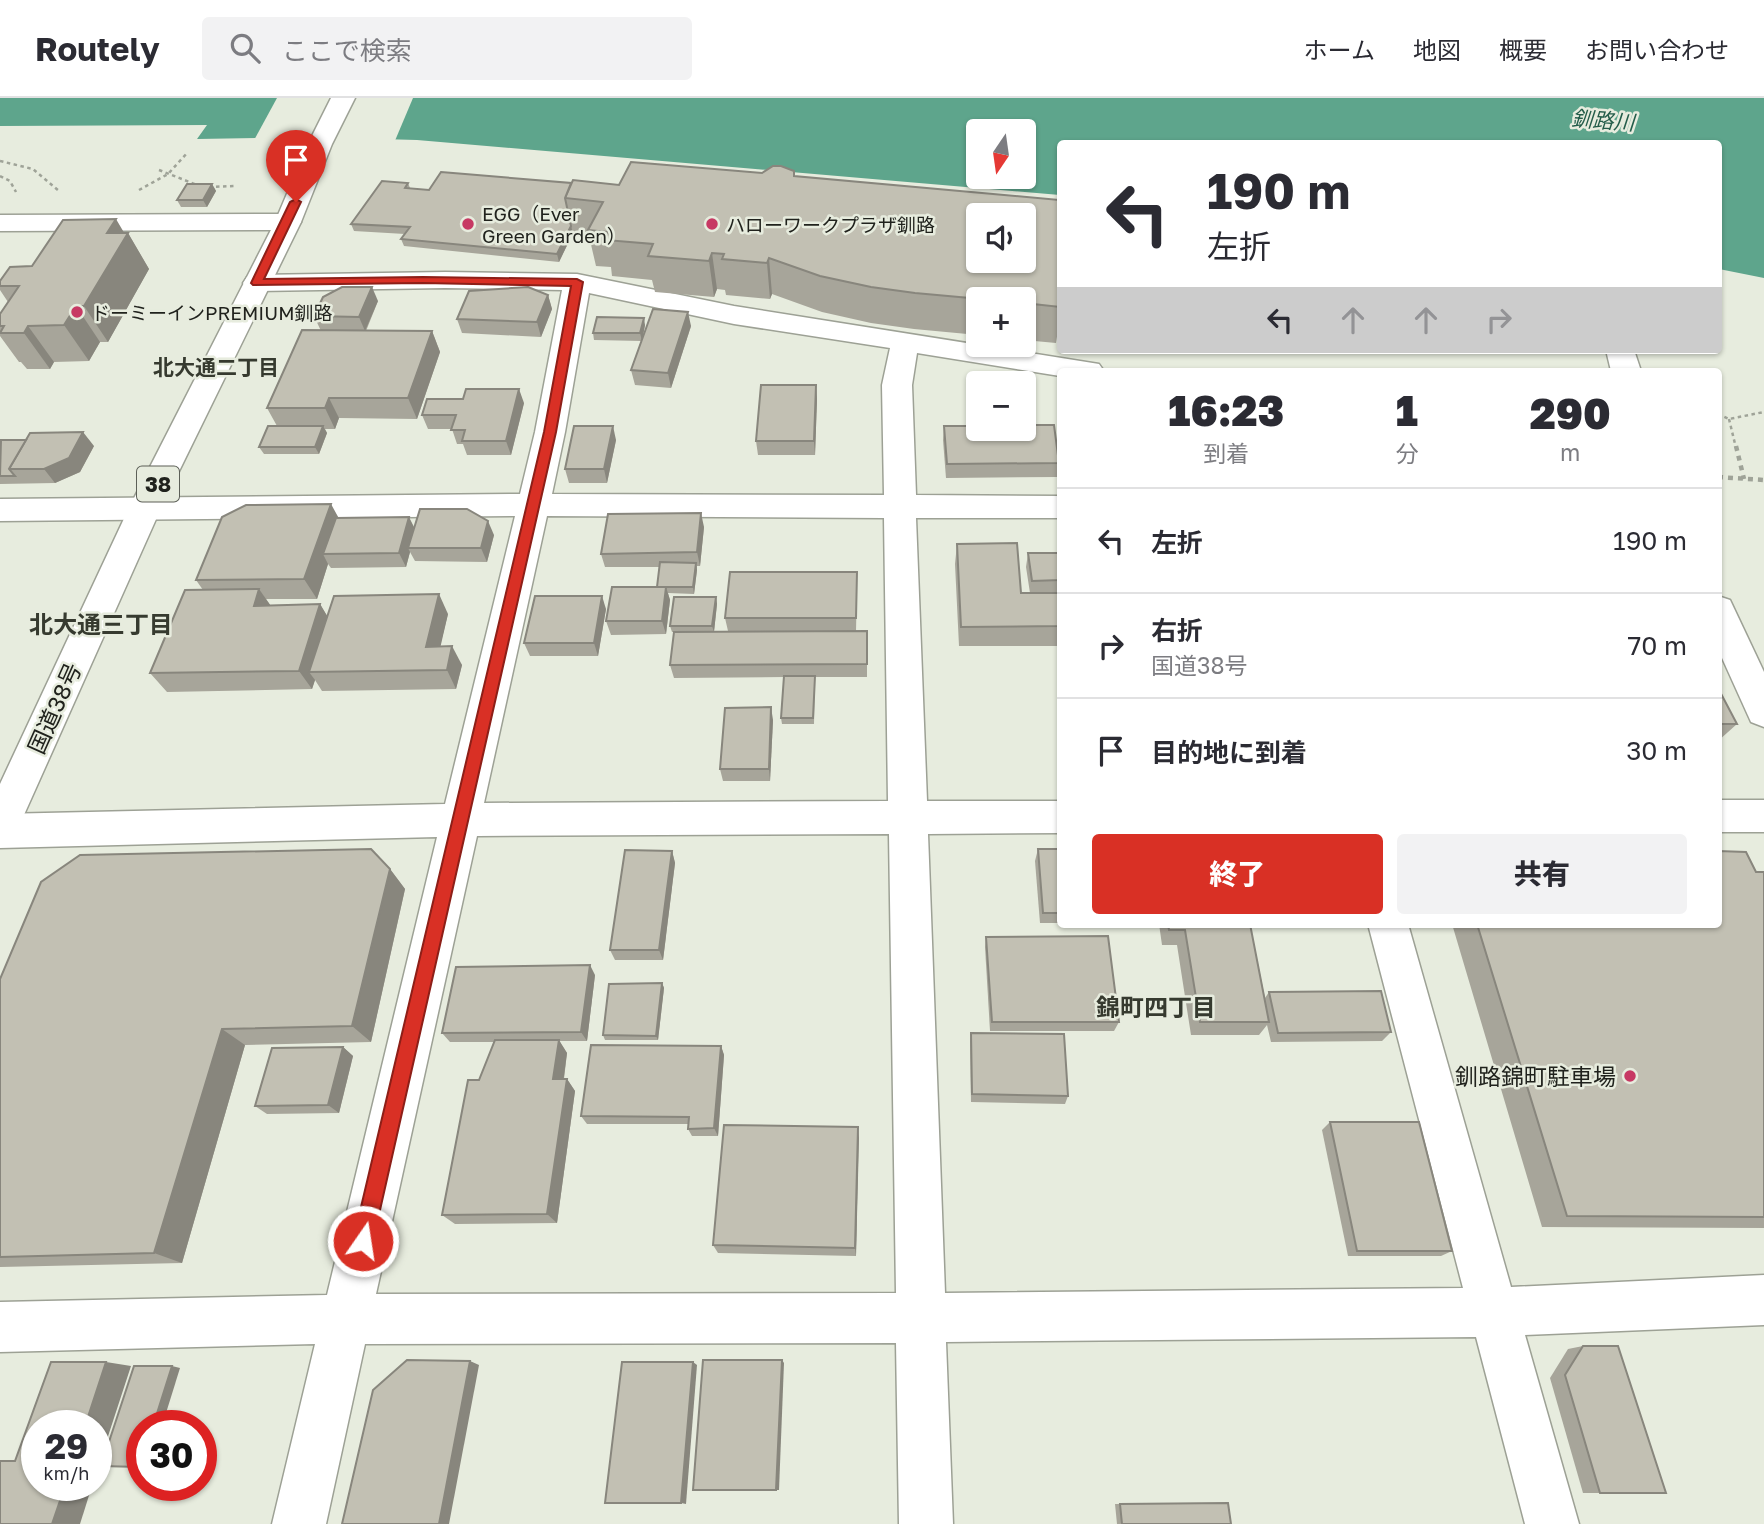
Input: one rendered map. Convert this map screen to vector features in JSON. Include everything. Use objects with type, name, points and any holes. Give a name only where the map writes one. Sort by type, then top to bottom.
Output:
[{"type":"main road","name":"国道38号","points":[[0,826],[145,508],[288,222],[320,144],[343,98]]},
{"type":"main road","points":[[0,223],[288,222]]},
{"type":"main road","points":[[257,283],[420,280],[577,282],[734,314],[1069,368]]},
{"type":"main road","points":[[299,1524],[550,432],[577,282]]},
{"type":"main road","points":[[905,343],[897,375],[926,1524]]},
{"type":"main road","points":[[0,510],[532,505],[1057,507]]},
{"type":"main road","points":[[1722,618],[1764,712]]},
{"type":"main road","points":[[1722,816],[1764,816]]},
{"type":"main road","points":[[0,831],[459,820],[1057,817]]},
{"type":"main road","points":[[1389,928],[1552,1524]]},
{"type":"main road","points":[[0,1326],[345,1319],[920,1318],[1493,1312],[1764,1300]]},
{"type":"path","points":[[133,193],[168,174],[188,152]]},
{"type":"path","points":[[0,161],[19,162],[35,169],[49,180],[87,223]]},
{"type":"path","points":[[159,170],[203,187],[236,186]]},
{"type":"path","points":[[1722,416],[1729,419],[1764,412]]},
{"type":"path","points":[[1729,419],[1744,479]]},
{"type":"path","points":[[1722,477],[1764,480]]},
{"type":"water","name":"釧路川","points":[[0,98],[1764,98],[1764,278],[1722,270],[1722,140],[1057,140],[1057,195],[990,189],[1036,189],[1036,119],[966,119],[966,187],[417,140],[307,137],[197,139],[207,125],[0,126]]},
{"type":"pier","points":[[277,98],[413,98],[394,143],[253,142]]},
{"type":"building","points":[[631,162],[762,173],[773,166],[781,166],[794,171],[794,176],[1057,200],[1057,307],[1036,304],[1036,287],[966,287],[966,298],[871,287],[820,276],[769,258],[767,263],[722,259],[724,254],[712,253],[709,261],[648,256],[653,244],[605,240],[609,232],[588,230],[603,202],[565,198],[573,180],[619,185]]},
{"type":"building","name":"EGG（Ever Green Garden）","points":[[441,172],[571,183],[565,198],[571,226],[557,254],[401,239],[410,227],[351,224],[382,181],[408,183],[405,188],[429,190]]},
{"type":"building","points":[[187,184],[212,184],[203,200],[177,200]]},
{"type":"building","points":[[116,219],[107,233],[128,233],[84,306],[76,306],[64,325],[28,326],[24,333],[0,333],[4,326],[0,326],[0,314],[19,286],[0,286],[0,281],[10,267],[32,266],[63,220]]},
{"type":"building","points":[[342,287],[372,287],[359,317],[314,316],[323,297]]},
{"type":"building","points":[[528,287],[548,295],[537,322],[457,319],[469,291]]},
{"type":"building","points":[[653,309],[688,312],[668,373],[631,370]]},
{"type":"building","points":[[597,317],[644,318],[640,333],[593,333]]},
{"type":"building","points":[[302,330],[432,331],[408,398],[329,398],[325,408],[267,408]]},
{"type":"building","points":[[761,385],[816,385],[814,441],[756,441]]},
{"type":"building","points":[[466,389],[519,389],[506,441],[462,441],[465,430],[451,430],[456,415],[422,415],[427,399],[463,399]]},
{"type":"building","points":[[1036,425],[1054,425],[1057,463],[947,464],[944,426],[966,426],[966,441],[1036,441]]},
{"type":"building","points":[[268,426],[323,426],[315,447],[259,447]]},
{"type":"building","points":[[574,426],[613,426],[604,469],[565,469]]},
{"type":"building","points":[[83,432],[69,458],[44,469],[9,469],[30,433]]},
{"type":"building","points":[[1,440],[26,440],[9,469],[15,476],[0,476]]},
{"type":"building","points":[[331,504],[304,579],[196,580],[222,517],[246,505]]},
{"type":"building","points":[[420,509],[467,509],[488,521],[481,548],[408,548]]},
{"type":"building","points":[[701,513],[697,552],[601,554],[608,514]]},
{"type":"building","points":[[409,517],[399,553],[323,554],[336,518]]},
{"type":"building","points":[[1017,543],[1021,593],[1057,593],[1057,626],[961,627],[957,544]]},
{"type":"building","points":[[1028,553],[1057,553],[1057,580],[1032,581]]},
{"type":"building","points":[[660,562],[696,563],[693,587],[657,587]]},
{"type":"building","points":[[730,572],[857,572],[856,618],[725,618]]},
{"type":"building","points":[[612,587],[666,587],[662,621],[606,621]]},
{"type":"building","points":[[259,589],[254,606],[320,604],[299,671],[150,673],[185,590]]},
{"type":"building","points":[[439,594],[426,647],[452,646],[447,670],[309,672],[334,596]]},
{"type":"building","points":[[535,596],[602,596],[594,643],[524,643]]},
{"type":"building","points":[[674,597],[716,597],[712,626],[670,626]]},
{"type":"building","points":[[867,631],[867,664],[670,665],[674,632]]},
{"type":"building","points":[[784,676],[815,676],[813,718],[781,718]]},
{"type":"building","points":[[1722,696],[1737,724],[1722,724]]},
{"type":"building","points":[[771,707],[769,769],[720,769],[725,708]]},
{"type":"building","points":[[371,849],[390,869],[352,1026],[222,1029],[154,1253],[0,1257],[0,979],[41,882],[80,855]]},
{"type":"building","points":[[1038,849],[1057,849],[1057,913],[1043,913]]},
{"type":"building","points":[[625,850],[672,851],[659,950],[610,950]]},
{"type":"building","name":"釧路錦町駐車場","points":[[1722,851],[1746,852],[1756,872],[1764,872],[1764,1217],[1567,1216],[1478,928],[1722,928]]},
{"type":"building","points":[[1251,928],[1269,1022],[1200,1022],[1185,930],[1169,930]]},
{"type":"building","points":[[1108,936],[1119,1022],[992,1022],[986,937]]},
{"type":"building","points":[[590,965],[581,1032],[442,1033],[456,967]]},
{"type":"building","points":[[662,983],[656,1036],[603,1035],[609,984]]},
{"type":"building","points":[[1381,991],[1391,1032],[1278,1033],[1269,992]]},
{"type":"building","points":[[971,1033],[1064,1034],[1068,1096],[972,1094]]},
{"type":"building","points":[[495,1040],[559,1040],[553,1079],[567,1079],[547,1214],[442,1215],[468,1080],[479,1080]]},
{"type":"building","points":[[591,1045],[721,1046],[714,1128],[688,1129],[689,1117],[581,1116]]},
{"type":"building","points":[[343,1047],[328,1105],[255,1106],[272,1048]]},
{"type":"building","points":[[1330,1122],[1419,1122],[1452,1251],[1357,1251]]},
{"type":"building","points":[[724,1125],[858,1127],[855,1248],[713,1245]]},
{"type":"building","points":[[1583,1346],[1618,1346],[1666,1493],[1600,1493],[1565,1375]]},
{"type":"building","points":[[407,1360],[470,1361],[439,1524],[342,1524],[373,1390]]},
{"type":"building","points":[[703,1360],[782,1360],[776,1490],[693,1490]]},
{"type":"building","points":[[51,1362],[106,1362],[90,1410],[34,1410]]},
{"type":"building","points":[[622,1362],[693,1362],[681,1503],[605,1503]]},
{"type":"building","points":[[134,1366],[172,1366],[158,1410],[126,1410],[126,1467],[112,1466],[112,1433]]},
{"type":"building","points":[[21,1444],[21,1501],[60,1501],[52,1524],[0,1524],[0,1461],[15,1461]]},
{"type":"building","points":[[1228,1503],[1231,1524],[1122,1524],[1120,1504]]},
{"type":"place","name":"EGG（Ever Green Garden）","points":[[468,224]]},
{"type":"place","name":"ハローワークプラザ釧路","points":[[712,224]]},
{"type":"place","name":"ドーミーインPREMIUM釧路","points":[[77,312]]},
{"type":"place","name":"釧路錦町駐車場","points":[[1630,1076]]},
{"type":"district","name":"北大通二丁目","points":[[216,367]]},
{"type":"district","name":"北大通三丁目","points":[[101,623]]},
{"type":"district","name":"錦町四丁目","points":[[1156,1006]]},
{"type":"route","points":[[296,202],[257,283],[333,280],[577,282],[550,432],[363,1241]]}]
